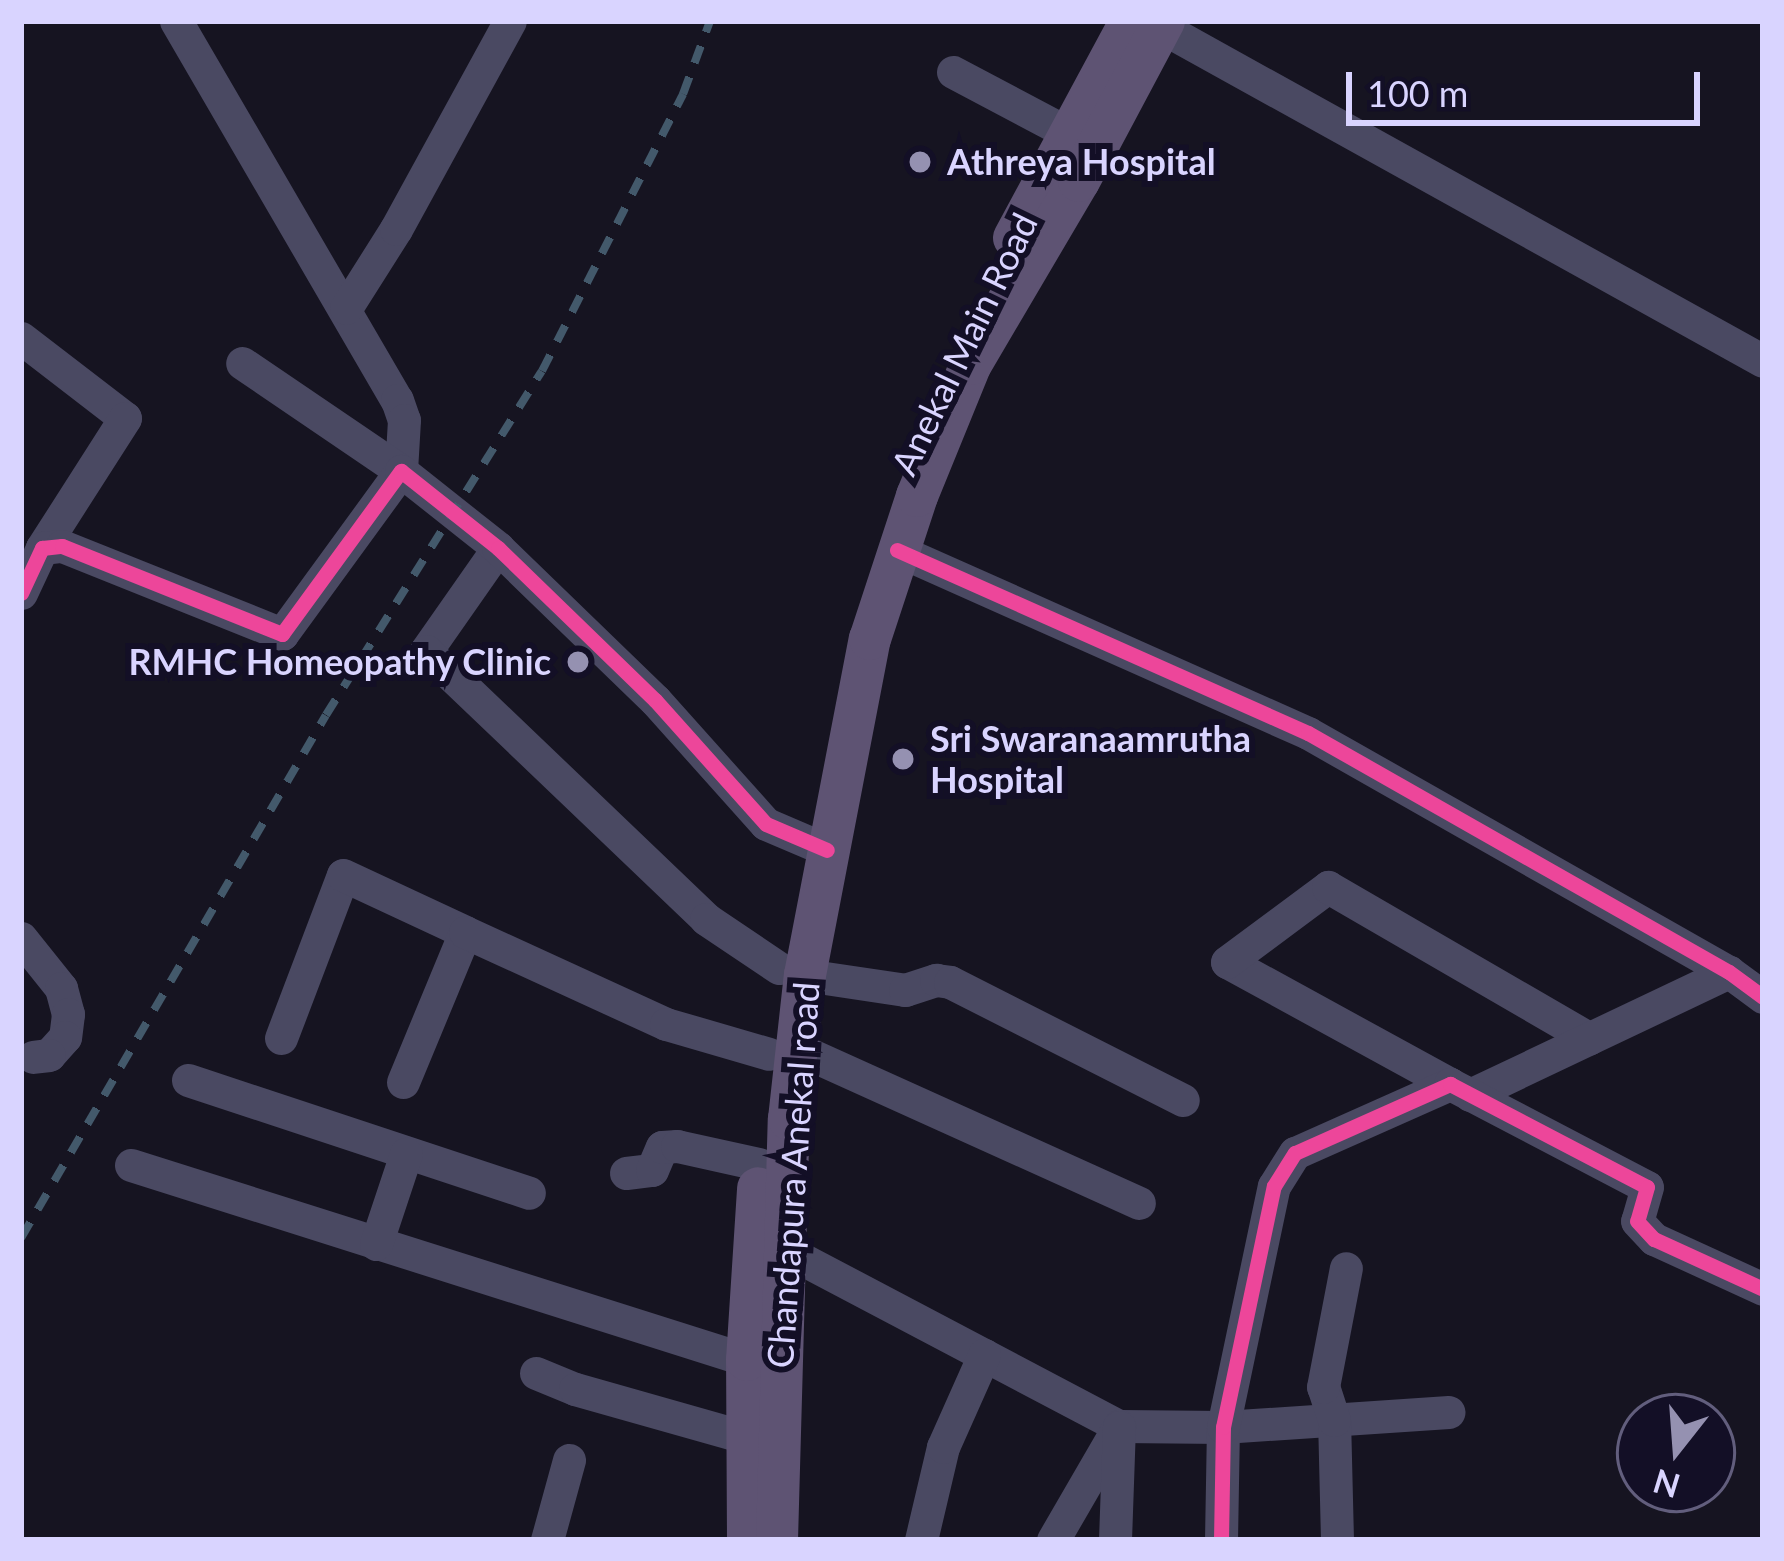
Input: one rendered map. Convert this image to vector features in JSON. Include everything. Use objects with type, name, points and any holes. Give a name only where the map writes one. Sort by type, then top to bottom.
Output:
[{"type":"main road","name":"Anekal Main Road","points":[[748,1540],[763,1443],[747,1360],[759,1164],[783,1052],[792,972],[860,599],[904,458],[958,342],[1070,134],[1152,23]]},
{"type":"main road","points":[[814,846],[897,550],[971,364],[1079,181],[1152,23]]},
{"type":"main road","name":"Chandapura Anekal road","points":[[777,1540],[763,1443],[783,1249],[783,1052]]},
{"type":"street","points":[[52,547],[282,634],[400,471],[405,444],[398,400],[176,21]]},
{"type":"street","points":[[346,308],[396,229],[510,21]]},
{"type":"street","points":[[1152,23],[1763,361]]},
{"type":"street","points":[[953,72],[1070,134]]},
{"type":"street","points":[[21,338],[125,418],[21,593]]},
{"type":"street","points":[[242,363],[400,471],[498,548],[655,700],[766,824],[814,846]]},
{"type":"street","points":[[498,548],[434,632],[426,651],[706,919],[792,972],[905,990],[936,980],[950,982],[1183,1100]]},
{"type":"street","points":[[897,550],[1308,733],[1729,972],[1763,997]]},
{"type":"street","points":[[281,1039],[343,875],[666,1024],[783,1052],[1139,1203]]},
{"type":"street","points":[[1588,1038],[1328,887],[1227,962],[1647,1187],[1636,1221],[1654,1238],[1763,1289]]},
{"type":"street","points":[[403,1082],[465,932]]},
{"type":"street","points":[[21,938],[61,988],[68,1015],[65,1036],[49,1055],[25,1062]]},
{"type":"street","points":[[1221,1540],[1222,1427],[1282,1169],[1295,1153],[1588,1038],[1729,972]]},
{"type":"street","points":[[188,1080],[529,1193]]},
{"type":"street","points":[[626,1174],[652,1170],[662,1147],[759,1164]]},
{"type":"street","points":[[376,1244],[406,1154]]},
{"type":"street","points":[[130,1166],[520,1292],[586,1305],[747,1360]]},
{"type":"street","points":[[783,1249],[1118,1426],[1222,1427],[1449,1412]]},
{"type":"street","points":[[1337,1540],[1334,1420],[1323,1387],[1346,1268]]},
{"type":"street","points":[[921,1540],[944,1447],[985,1355]]},
{"type":"street","points":[[536,1373],[575,1389],[763,1443]]},
{"type":"street","points":[[1053,1540],[1118,1426]]},
{"type":"street","points":[[1115,1540],[1118,1426]]},
{"type":"street","points":[[548,1540],[569,1460]]},
{"type":"railway","points":[[21,1238],[326,715],[542,371],[683,94],[710,21]]},
{"type":"cycle path","points":[[21,593],[42,548],[62,546],[282,634],[401,471],[498,548],[655,700],[766,824],[827,850]]},
{"type":"cycle path","points":[[897,550],[1308,733],[1729,972],[1763,997]]},
{"type":"cycle path","points":[[1221,1540],[1223,1427],[1274,1186],[1295,1153],[1450,1084],[1647,1187],[1637,1221],[1654,1239],[1763,1289]]},
{"type":"place","name":"Athreya Hospital","points":[[920,162]]},
{"type":"place","name":"RMHC Homeopathy Clinic","points":[[578,662]]},
{"type":"place","name":"Sri Swaranaamrutha Hospital","points":[[903,759]]}]
